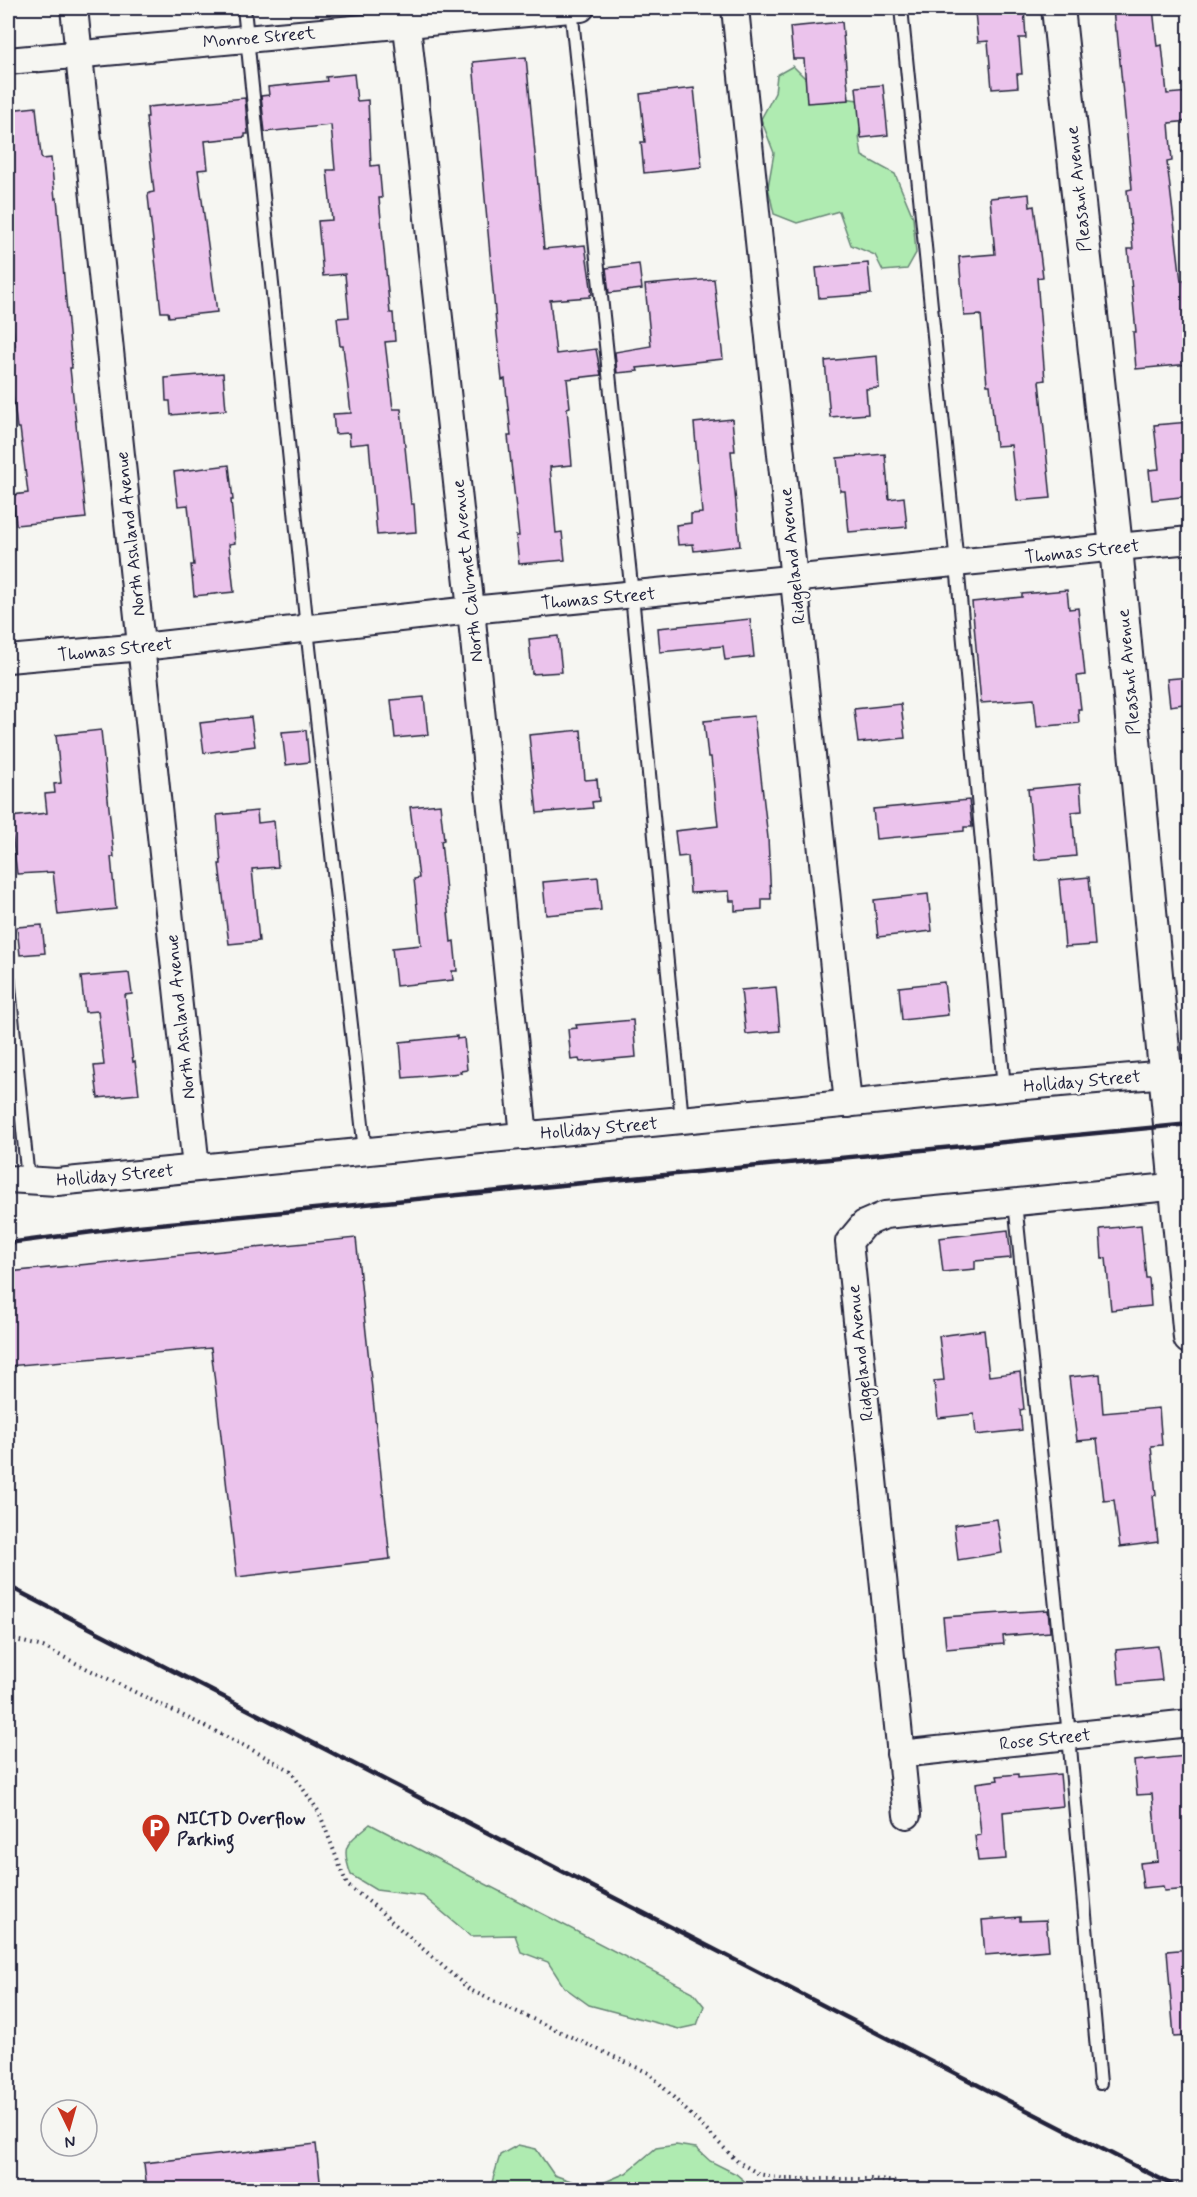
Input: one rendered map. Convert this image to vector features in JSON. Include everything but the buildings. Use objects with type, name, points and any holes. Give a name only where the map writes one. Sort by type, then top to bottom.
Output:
[{"type":"street","name":"North Ashland Avenue","points":[[74,8],[196,1168]]},
{"type":"street","name":"Monroe Street","points":[[8,61],[247,39],[406,15],[574,8]]},
{"type":"street","name":"Ridgeland Avenue","points":[[735,8],[848,1104]]},
{"type":"street","name":"Pleasant Avenue","points":[[1058,8],[1116,547],[1178,1073],[1190,1338]]},
{"type":"street","name":"North Calumet Avenue","points":[[406,15],[471,610],[524,1136]]},
{"type":"street","name":"Thomas Street","points":[[8,659],[142,647],[471,610],[1190,540]]},
{"type":"street","name":"Holliday Street","points":[[18,1180],[57,1182],[1004,1088],[1178,1073]]},
{"type":"street","name":"Ridgeland Avenue","points":[[907,1815],[849,1242],[864,1224],[885,1215],[1182,1186]]},
{"type":"street","name":"Rose Street","points":[[900,1754],[1190,1723]]},
{"type":"lane","points":[[244,8],[307,629],[365,1151]]},
{"type":"lane","points":[[574,8],[682,1120]]},
{"type":"lane","points":[[901,8],[957,564],[1004,1088]]},
{"type":"lane","points":[[8,976],[18,1180]]},
{"type":"lane","points":[[1015,1202],[1069,1736],[1100,2083]]},
{"type":"path","points":[[8,1638],[43,1647],[290,1770],[318,1812],[347,1885],[470,1990],[649,2073],[738,2162],[759,2174],[785,2179],[871,2179],[897,2182],[911,2190]]},
{"type":"green space","points":[[793,66],[822,95],[858,100],[864,108],[859,136],[862,156],[895,174],[913,217],[916,253],[907,269],[883,271],[875,255],[851,245],[839,211],[797,223],[774,214],[768,187],[774,153],[761,119],[775,93],[777,75]]},
{"type":"green space","points":[[370,1824],[693,1992],[704,2006],[697,2025],[679,2029],[589,2005],[564,1987],[548,1962],[521,1952],[515,1935],[471,1936],[423,1896],[376,1890],[351,1875],[346,1857],[348,1845]]},
{"type":"green space","points":[[518,2145],[536,2149],[554,2175],[591,2188],[626,2173],[656,2148],[676,2145],[696,2148],[710,2161],[736,2174],[754,2189],[490,2189],[500,2155]]},
{"type":"railway","points":[[8,1243],[139,1226],[1190,1124]]},
{"type":"railway","points":[[8,1586],[1182,2190]]},
{"type":"place","name":"NICTD Overflow Parking","points":[[156,1854]]}]
